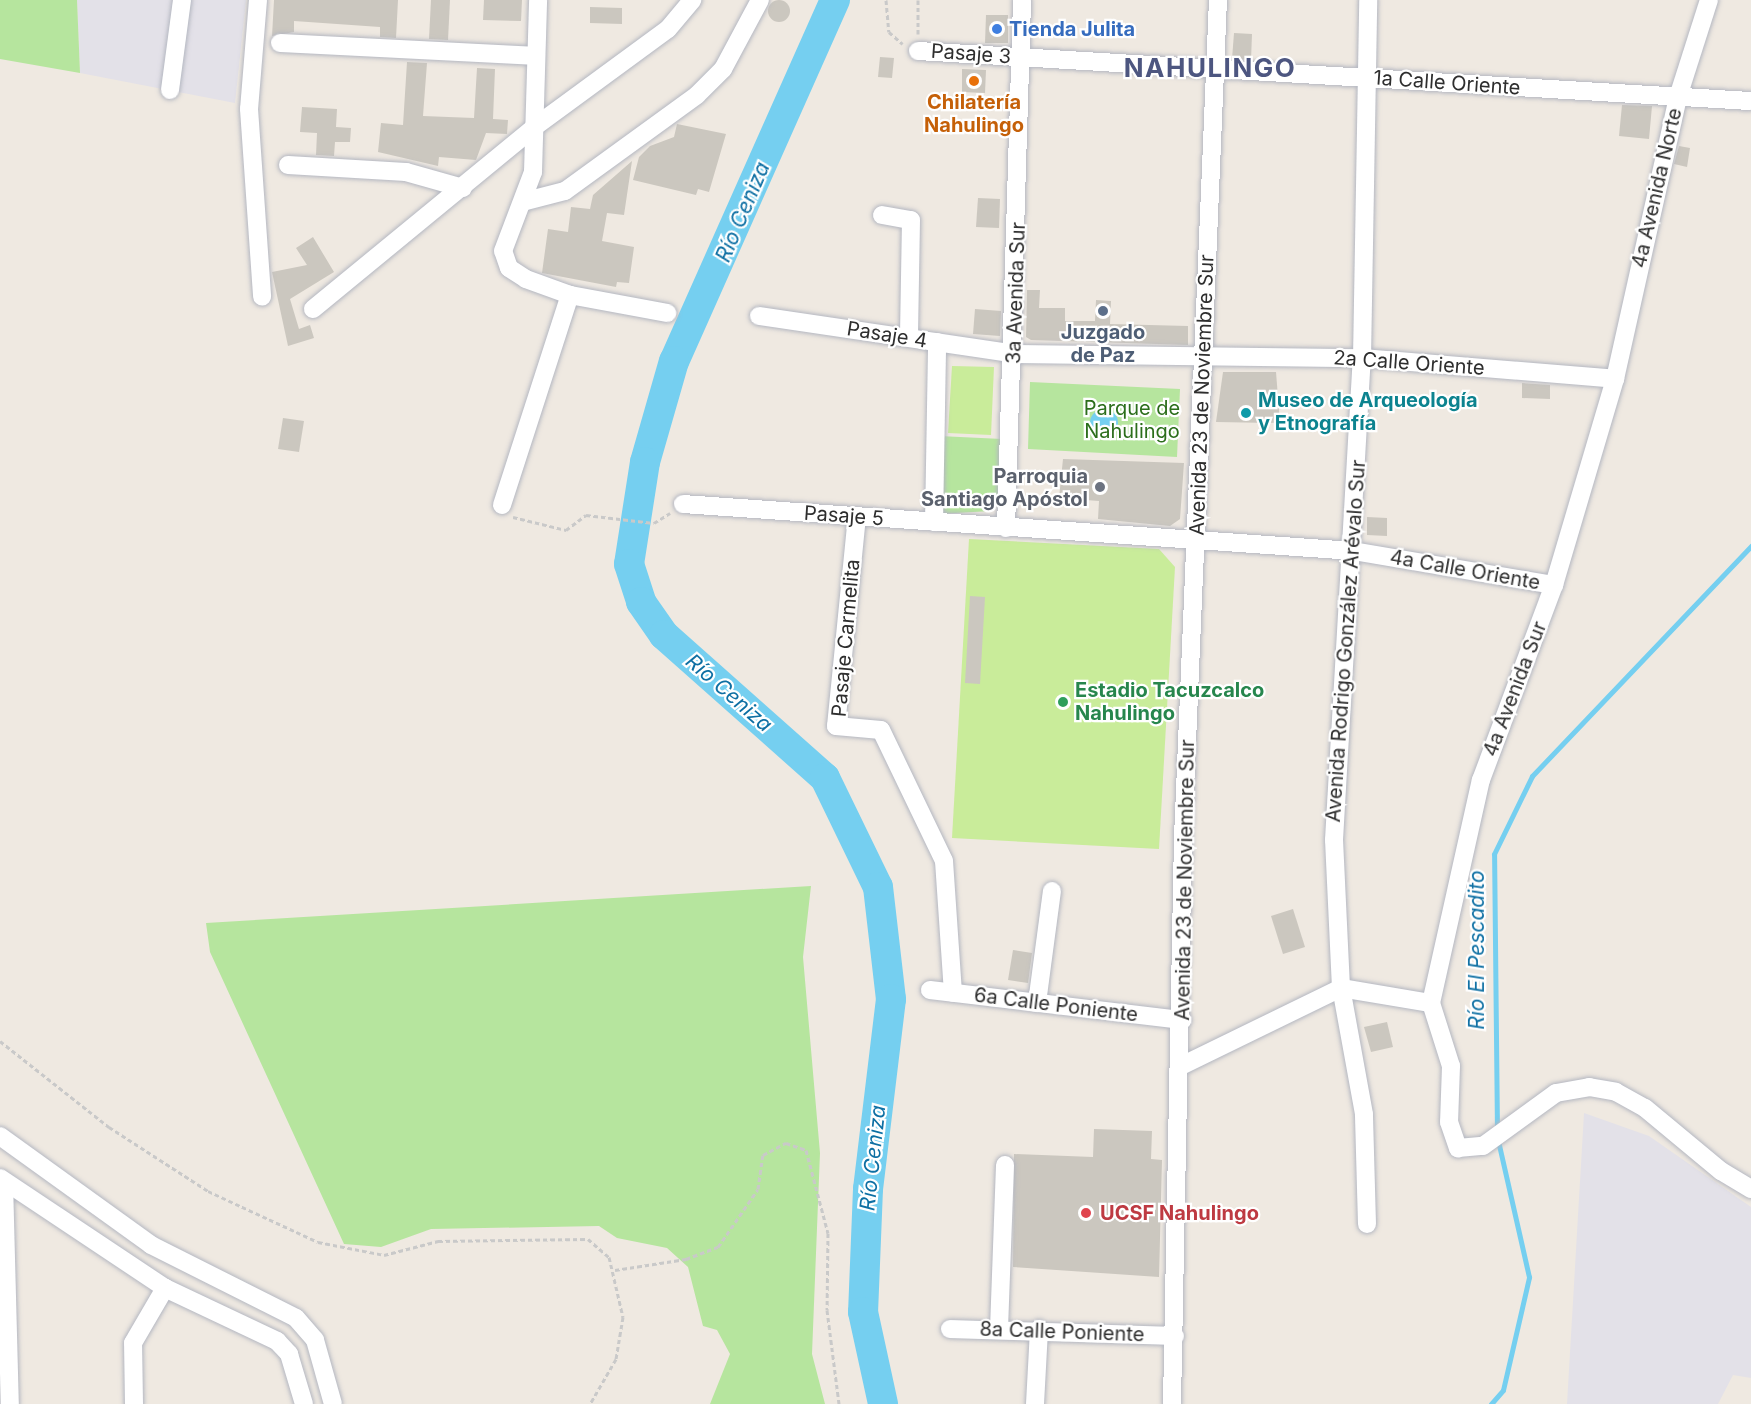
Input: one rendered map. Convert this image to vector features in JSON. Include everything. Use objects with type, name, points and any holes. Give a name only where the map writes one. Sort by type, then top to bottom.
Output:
[{"type":"street","points":[[170,90],[182,0]]},
{"type":"street","points":[[258,0],[249,109],[262,297]]},
{"type":"street","points":[[538,0],[534,56],[533,172],[526,201],[503,251],[509,268],[570,295],[667,313]]},
{"type":"street","points":[[313,309],[463,188],[533,128],[668,29],[692,0]]},
{"type":"street","points":[[526,201],[565,191],[697,95],[723,69],[759,0]]},
{"type":"street","name":"3a Avenida Sur","points":[[1005,528],[1015,354],[1023,58],[1022,0]]},
{"type":"street","name":"Avenida 23 de Noviembre Sur","points":[[1172,1404],[1182,1020],[1183,838],[1218,0]]},
{"type":"street","name":"Avenida Rodrigo González Arévalo Sur","points":[[1367,1224],[1364,1114],[1341,988],[1334,840],[1353,551],[1362,358],[1368,0]]},
{"type":"street","name":"4a Avenida Norte","points":[[1615,379],[1678,98],[1709,0]]},
{"type":"street","points":[[280,43],[534,56]]},
{"type":"street","name":"Pasaje 3","points":[[918,51],[1216,69]]},
{"type":"street","name":"1a Calle Oriente","points":[[1216,69],[1751,101]]},
{"type":"street","points":[[288,165],[406,172],[463,188]]},
{"type":"street","points":[[882,214],[911,220],[909,338]]},
{"type":"street","points":[[502,505],[570,295]]},
{"type":"street","name":"Pasaje 4","points":[[759,316],[1015,354],[1203,357]]},
{"type":"street","points":[[934,522],[937,342]]},
{"type":"street","name":"2a Calle Oriente","points":[[1203,357],[1362,358],[1615,379]]},
{"type":"street","name":"4a Avenida Sur","points":[[1431,1003],[1481,780],[1554,585],[1615,379]]},
{"type":"street","name":"Pasaje 5","points":[[683,504],[1005,528],[1197,539]]},
{"type":"street","name":"Pasaje Carmelita","points":[[857,516],[836,726],[881,730],[944,861],[953,993]]},
{"type":"street","name":"4a Calle Oriente","points":[[1197,539],[1353,551],[1554,585]]},
{"type":"street","points":[[1037,1003],[1052,891]]},
{"type":"street","points":[[1181,1066],[1341,988],[1431,1003],[1451,1066],[1450,1137],[1458,1148],[1483,1146],[1518,1117],[1556,1093],[1589,1087],[1616,1092],[1751,1189]]},
{"type":"street","name":"6a Calle Poniente","points":[[930,990],[1182,1020]]},
{"type":"street","points":[[0,1136],[151,1245],[296,1318],[315,1340],[333,1404]]},
{"type":"street","points":[[999,1329],[1005,1165]]},
{"type":"street","points":[[2,1180],[165,1288],[277,1341],[289,1354],[304,1404]]},
{"type":"street","points":[[2,1180],[10,1404]]},
{"type":"street","points":[[134,1404],[133,1343],[165,1288]]},
{"type":"street","name":"8a Calle Poniente","points":[[950,1329],[1039,1329],[1175,1336]]},
{"type":"street","points":[[1035,1404],[1039,1329]]},
{"type":"path","points":[[886,0],[889,32],[918,51]]},
{"type":"path","points":[[918,0],[918,51]]},
{"type":"path","points":[[502,505],[512,517],[566,530],[586,515],[654,523]]},
{"type":"path","points":[[0,1041],[109,1127],[208,1191],[318,1242],[365,1256],[438,1241],[588,1239],[609,1257],[615,1270],[621,1338],[590,1404]]},
{"type":"path","points":[[615,1270],[686,1259],[718,1247],[758,1189],[763,1155],[786,1143],[806,1150],[828,1233],[827,1310],[839,1404]]},
{"type":"shaded area","points":[[77,0],[246,0],[235,103],[80,73]]},
{"type":"shaded area","points":[[1584,1113],[1649,1136],[1751,1207],[1751,1378],[1733,1375],[1718,1404],[1567,1404]]},
{"type":"green space","points":[[0,0],[77,0],[80,73],[0,59]]},
{"type":"green space","points":[[952,366],[994,367],[991,435],[948,433]]},
{"type":"green space","name":"Parque de Nahulingo","points":[[1030,382],[1180,389],[1177,457],[1028,449]]},
{"type":"green space","points":[[939,436],[1002,439],[999,502],[992,511],[937,514]]},
{"type":"green space","name":"Estadio Tacuzcalco Nahulingo","points":[[969,539],[1159,549],[1175,567],[1159,849],[952,838]]},
{"type":"green space","points":[[811,886],[803,957],[820,1153],[812,1354],[825,1404],[710,1404],[730,1354],[717,1330],[703,1326],[688,1267],[667,1248],[617,1238],[599,1226],[431,1229],[381,1247],[344,1244],[210,952],[206,923]]},
{"type":"water","points":[[1104,409],[1114,413],[1118,423],[1114,433],[1104,437],[1094,433],[1090,423],[1094,413]]},
{"type":"building","points":[[274,0],[398,0],[396,38],[380,37],[380,27],[294,21],[294,32],[272,36]]},
{"type":"building","points":[[431,0],[450,0],[448,40],[429,39]]},
{"type":"building","points":[[484,0],[522,0],[521,21],[483,20]]},
{"type":"building","points":[[779,0],[787,3],[790,11],[787,19],[779,22],[771,19],[768,11],[771,3]]},
{"type":"building","points":[[590,7],[622,8],[622,24],[590,23]]},
{"type":"building","name":"Tienda Julita","points":[[986,15],[1008,15],[1008,43],[985,43]]},
{"type":"building","points":[[1234,33],[1252,34],[1251,60],[1232,59]]},
{"type":"building","points":[[880,57],[894,58],[892,78],[878,77]]},
{"type":"building","points":[[407,62],[427,63],[423,116],[474,118],[477,68],[495,69],[493,119],[508,120],[507,134],[486,133],[476,160],[439,157],[438,166],[378,152],[381,123],[403,125]]},
{"type":"building","name":"Chilatería Nahulingo","points":[[962,69],[986,70],[985,93],[962,92]]},
{"type":"building","points":[[1622,105],[1652,106],[1649,139],[1619,136]]},
{"type":"building","points":[[302,107],[337,109],[336,127],[351,128],[350,142],[335,142],[334,156],[316,155],[317,133],[300,132]]},
{"type":"building","points":[[677,124],[726,134],[709,192],[698,189],[696,195],[633,180],[639,157],[650,146],[674,137]]},
{"type":"building","points":[[1679,146],[1690,148],[1687,167],[1674,164]]},
{"type":"building","points":[[632,161],[624,215],[607,213],[602,241],[634,247],[629,283],[617,282],[616,287],[542,273],[548,229],[568,232],[571,207],[590,209],[593,195]]},
{"type":"building","points":[[978,198],[1000,199],[999,228],[976,227]]},
{"type":"building","points":[[313,237],[334,272],[290,299],[299,329],[310,325],[314,338],[288,346],[272,272],[307,265],[296,248]]},
{"type":"building","points":[[1027,290],[1040,290],[1039,308],[1065,308],[1065,321],[1095,321],[1096,300],[1111,301],[1110,324],[1188,326],[1188,345],[1031,340],[1026,337]]},
{"type":"building","points":[[975,309],[1001,311],[1000,336],[973,334]]},
{"type":"building","points":[[1223,372],[1276,372],[1280,423],[1216,422]]},
{"type":"building","points":[[1522,383],[1550,385],[1550,399],[1522,398]]},
{"type":"building","points":[[283,418],[304,421],[299,452],[278,449]]},
{"type":"building","points":[[1063,459],[1184,463],[1180,519],[1170,526],[1098,519],[1099,501],[1059,498]]},
{"type":"building","points":[[1367,517],[1387,518],[1387,536],[1367,535]]},
{"type":"building","points":[[970,596],[985,597],[980,684],[965,683]]},
{"type":"building","points":[[1293,909],[1305,947],[1283,954],[1271,916]]},
{"type":"building","points":[[1013,950],[1032,953],[1028,983],[1008,980]]},
{"type":"building","points":[[1387,1022],[1393,1047],[1371,1052],[1364,1027]]},
{"type":"building","name":"UCSF Nahulingo","points":[[1094,1129],[1152,1131],[1151,1159],[1162,1160],[1159,1277],[1013,1267],[1014,1154],[1093,1157]]},
{"type":"waterway","name":"Río Ceniza","points":[[835,0],[674,361],[645,462],[629,564],[641,602],[664,635],[825,778],[878,887],[891,999],[868,1189],[863,1312],[883,1404]]},
{"type":"waterway","name":"Río El Pescadito","points":[[1497,1132],[1494,854],[1532,776],[1751,546]]},
{"type":"waterway","name":"Río El Pescadito","points":[[1491,1404],[1503,1390],[1529,1277],[1498,1141]]},
{"type":"place","name":"Tienda Julita","points":[[997,29]]},
{"type":"place","name":"Chilatería Nahulingo","points":[[974,81]]},
{"type":"place","name":"Juzgado de Paz","points":[[1103,311]]},
{"type":"place","name":"Museo de Arqueología y Etnografía","points":[[1246,413]]},
{"type":"place","name":"Parroquia Santiago Apóstol","points":[[1100,487]]},
{"type":"place","name":"Estadio Tacuzcalco Nahulingo","points":[[1063,702]]},
{"type":"place","name":"UCSF Nahulingo","points":[[1086,1213]]},
{"type":"district","name":"NAHULINGO","points":[[1210,68]]}]
